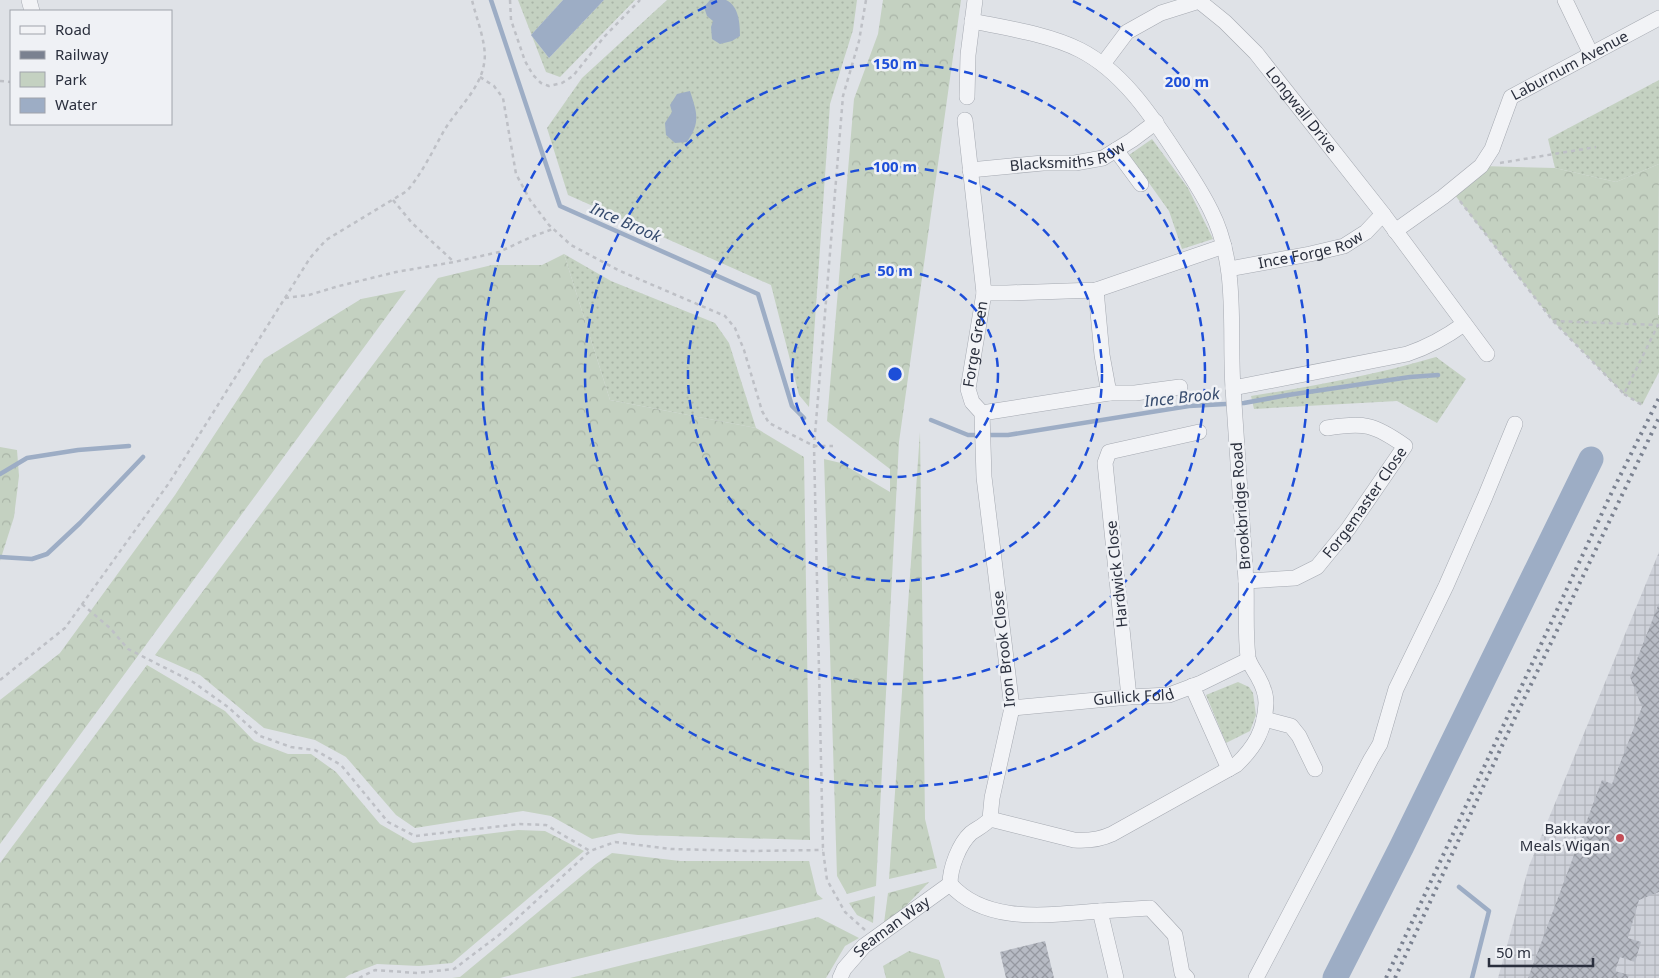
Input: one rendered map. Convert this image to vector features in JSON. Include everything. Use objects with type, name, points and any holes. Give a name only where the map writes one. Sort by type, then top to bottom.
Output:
[{"type":"street","points":[[967,97],[968,55],[975,0]]},
{"type":"street","name":"Longwall Drive","points":[[1103,64],[1127,32],[1161,13],[1199,0],[1225,22],[1256,53],[1383,214],[1487,354]]},
{"type":"street","points":[[1565,0],[1591,54]]},
{"type":"street","name":"Laburnum Avenue","points":[[1395,231],[1447,194],[1481,166],[1492,149],[1511,97],[1659,18]]},
{"type":"street","name":"Brookbridge Road","points":[[972,21],[1053,39],[1079,50],[1103,64],[1128,88],[1156,122],[1197,184],[1213,214],[1224,246],[1229,269],[1233,392],[1246,581],[1248,660],[1260,679],[1266,700],[1264,719],[1259,736],[1251,751],[1236,765],[1112,834],[1088,841],[1074,840],[990,819]]},
{"type":"street","points":[[965,120],[984,293]]},
{"type":"street","name":"Blacksmiths Row","points":[[970,170],[1043,163],[1075,163],[1103,158],[1156,122]]},
{"type":"street","points":[[1116,150],[1141,184]]},
{"type":"street","name":"Ince Forge Row","points":[[1229,269],[1344,246],[1366,232],[1383,214]]},
{"type":"street","name":"Forge Green","points":[[982,416],[972,402],[968,389],[984,293],[1096,290],[1224,246]]},
{"type":"street","points":[[1096,290],[1102,355],[1108,393]]},
{"type":"street","points":[[1233,392],[1407,354],[1446,337],[1464,324]]},
{"type":"street","points":[[982,416],[1108,393],[1135,393],[1180,387]]},
{"type":"street","name":"Iron Brook Close","points":[[982,416],[984,477],[1012,708],[992,798],[990,819]]},
{"type":"street","name":"Forgemaster Close","points":[[1246,581],[1295,578],[1317,567],[1348,529],[1405,446],[1372,427],[1353,424],[1327,428]]},
{"type":"street","points":[[1256,978],[1380,744],[1396,689],[1450,577],[1515,424]]},
{"type":"street","name":"Hardwick Close","points":[[1129,697],[1106,463],[1109,452],[1199,432]]},
{"type":"street","name":"Gullick Fold","points":[[1012,708],[1169,695],[1248,660]]},
{"type":"street","points":[[1192,686],[1229,769]]},
{"type":"street","points":[[1264,719],[1291,726],[1299,736],[1315,769]]},
{"type":"street","points":[[990,819],[963,843],[950,874],[950,884],[957,892],[982,906],[1024,915],[1150,908],[1175,935],[1182,973],[1188,978]]},
{"type":"street","name":"Seaman Way","points":[[840,978],[844,969],[864,946],[950,884]]},
{"type":"street","points":[[1100,911],[1116,978]]},
{"type":"path","points":[[0,680],[65,628],[169,483],[310,258],[326,240],[407,191],[417,180],[446,128],[472,92],[485,62],[484,46],[472,0]]},
{"type":"path","points":[[510,0],[511,20],[526,61],[533,75],[549,86],[562,83],[573,76],[604,37],[640,0]]},
{"type":"path","points":[[866,0],[859,41],[843,96],[814,446],[823,850],[827,880],[845,912],[875,939]]},
{"type":"path","points":[[480,77],[494,86],[503,98],[516,174],[530,200],[553,229],[571,245],[620,271],[725,316],[735,328],[744,350],[762,411],[769,423],[814,446],[833,446]]},
{"type":"path","points":[[1481,166],[1596,147]]},
{"type":"path","points":[[1447,194],[1553,321],[1624,394],[1642,405]]},
{"type":"path","points":[[393,200],[412,223],[454,262]]},
{"type":"path","points":[[286,298],[309,295],[396,272],[499,252],[553,229]]},
{"type":"path","points":[[1553,321],[1659,324],[1624,394]]},
{"type":"path","points":[[82,604],[110,628],[128,649],[193,682],[228,707],[260,736],[291,747],[315,750],[341,764],[388,822],[415,836],[520,824],[546,825],[590,851]]},
{"type":"path","points":[[359,978],[375,970],[417,973],[454,969],[506,928],[590,851],[615,842],[671,849],[823,850]]},
{"type":"shaded area","points":[[1659,552],[1659,978],[1498,978],[1529,866]]},
{"type":"green space","points":[[518,0],[563,0],[531,35]]},
{"type":"green space","points":[[604,0],[635,0],[560,77],[546,72],[532,37],[549,58]]},
{"type":"green space","points":[[667,0],[857,0],[853,30],[830,104],[809,407],[799,395],[771,285],[568,195],[547,128],[582,78]]},
{"type":"green space","points":[[883,0],[961,0],[899,442],[876,886],[847,894],[837,876],[824,459],[841,463],[890,492],[890,469],[827,421],[854,99],[878,34]]},
{"type":"green space","points":[[1659,80],[1659,164],[1616,182],[1555,168],[1548,139]]},
{"type":"green space","points":[[1152,139],[1188,188],[1213,239],[1182,249],[1169,211],[1129,155]]},
{"type":"green space","points":[[1659,164],[1658,325],[1553,321],[1451,190],[1481,166],[1555,168],[1616,182]]},
{"type":"green space","points":[[564,254],[611,281],[715,323],[729,343],[756,428],[610,400]]},
{"type":"green space","points":[[564,254],[610,400],[756,428],[804,457],[810,840],[619,833],[592,839],[551,816],[523,811],[415,828],[396,815],[346,757],[315,740],[264,728],[200,675],[155,655],[438,278],[492,265],[542,265]]},
{"type":"green space","points":[[406,290],[0,844],[0,700],[60,653],[175,495],[264,359],[361,299]]},
{"type":"green space","points":[[1659,315],[1659,372],[1642,405],[1624,394],[1553,321]]},
{"type":"green space","points":[[1436,357],[1466,379],[1437,423],[1397,401],[1254,409],[1251,396],[1344,379]]},
{"type":"green space","points":[[920,432],[925,819],[937,868],[889,879]]},
{"type":"green space","points":[[0,447],[17,450],[19,476],[14,517],[0,561]]},
{"type":"green space","points":[[147,665],[225,711],[254,741],[288,754],[311,754],[336,772],[380,824],[413,843],[518,830],[545,831],[584,851],[452,963],[419,966],[377,964],[345,978],[0,978],[0,863]]},
{"type":"green space","points":[[1238,682],[1249,687],[1253,693],[1256,715],[1250,731],[1226,743],[1206,695]]},
{"type":"green space","points":[[612,853],[680,861],[809,861],[817,894],[823,899],[500,978],[452,978],[460,977],[596,864]]},
{"type":"green space","points":[[929,882],[903,909],[884,923],[888,893]]},
{"type":"green space","points":[[875,896],[873,923],[857,915],[849,903]]},
{"type":"green space","points":[[818,917],[859,938],[845,946],[826,978],[570,978]]},
{"type":"green space","points":[[909,951],[939,960],[945,978],[886,978],[883,966]]},
{"type":"water","points":[[563,0],[604,0],[549,58],[531,35]]},
{"type":"water","points":[[710,0],[726,0],[734,6],[739,21],[740,36],[732,41],[720,44],[712,39],[711,27],[713,21],[707,16],[704,7]]},
{"type":"water","points":[[690,91],[696,112],[696,123],[687,142],[675,143],[666,135],[665,123],[672,112],[670,105],[677,94]]},
{"type":"building","name":"Bakkavor Meals Wigan","points":[[1659,603],[1659,892],[1639,900],[1628,938],[1641,942],[1635,962],[1620,957],[1615,971],[1629,975],[1628,978],[1528,978],[1602,780],[1612,784],[1642,707],[1630,677]]},
{"type":"building","points":[[1045,941],[1054,978],[1006,978],[1000,952]]},
{"type":"waterway","name":"Ince Brook","points":[[491,0],[560,206],[758,294],[792,406],[804,418]]},
{"type":"waterway","name":"Ince Brook","points":[[931,420],[968,435],[1008,435],[1189,406],[1244,403],[1410,377],[1438,375]]},
{"type":"waterway","points":[[0,474],[27,458],[78,450],[129,446]]},
{"type":"waterway","points":[[0,557],[32,559],[47,554],[80,523],[143,457]]},
{"type":"waterway","points":[[1335,978],[1402,846],[1591,459]]},
{"type":"waterway","name":"Ince Brook","points":[[1459,887],[1489,911],[1472,978]]},
{"type":"railway","points":[[1386,978],[1610,496],[1659,398]]},
{"type":"railway","points":[[1395,978],[1513,722],[1659,418]]},
{"type":"place","name":"Bakkavor Meals Wigan","points":[[1620,838]]}]
